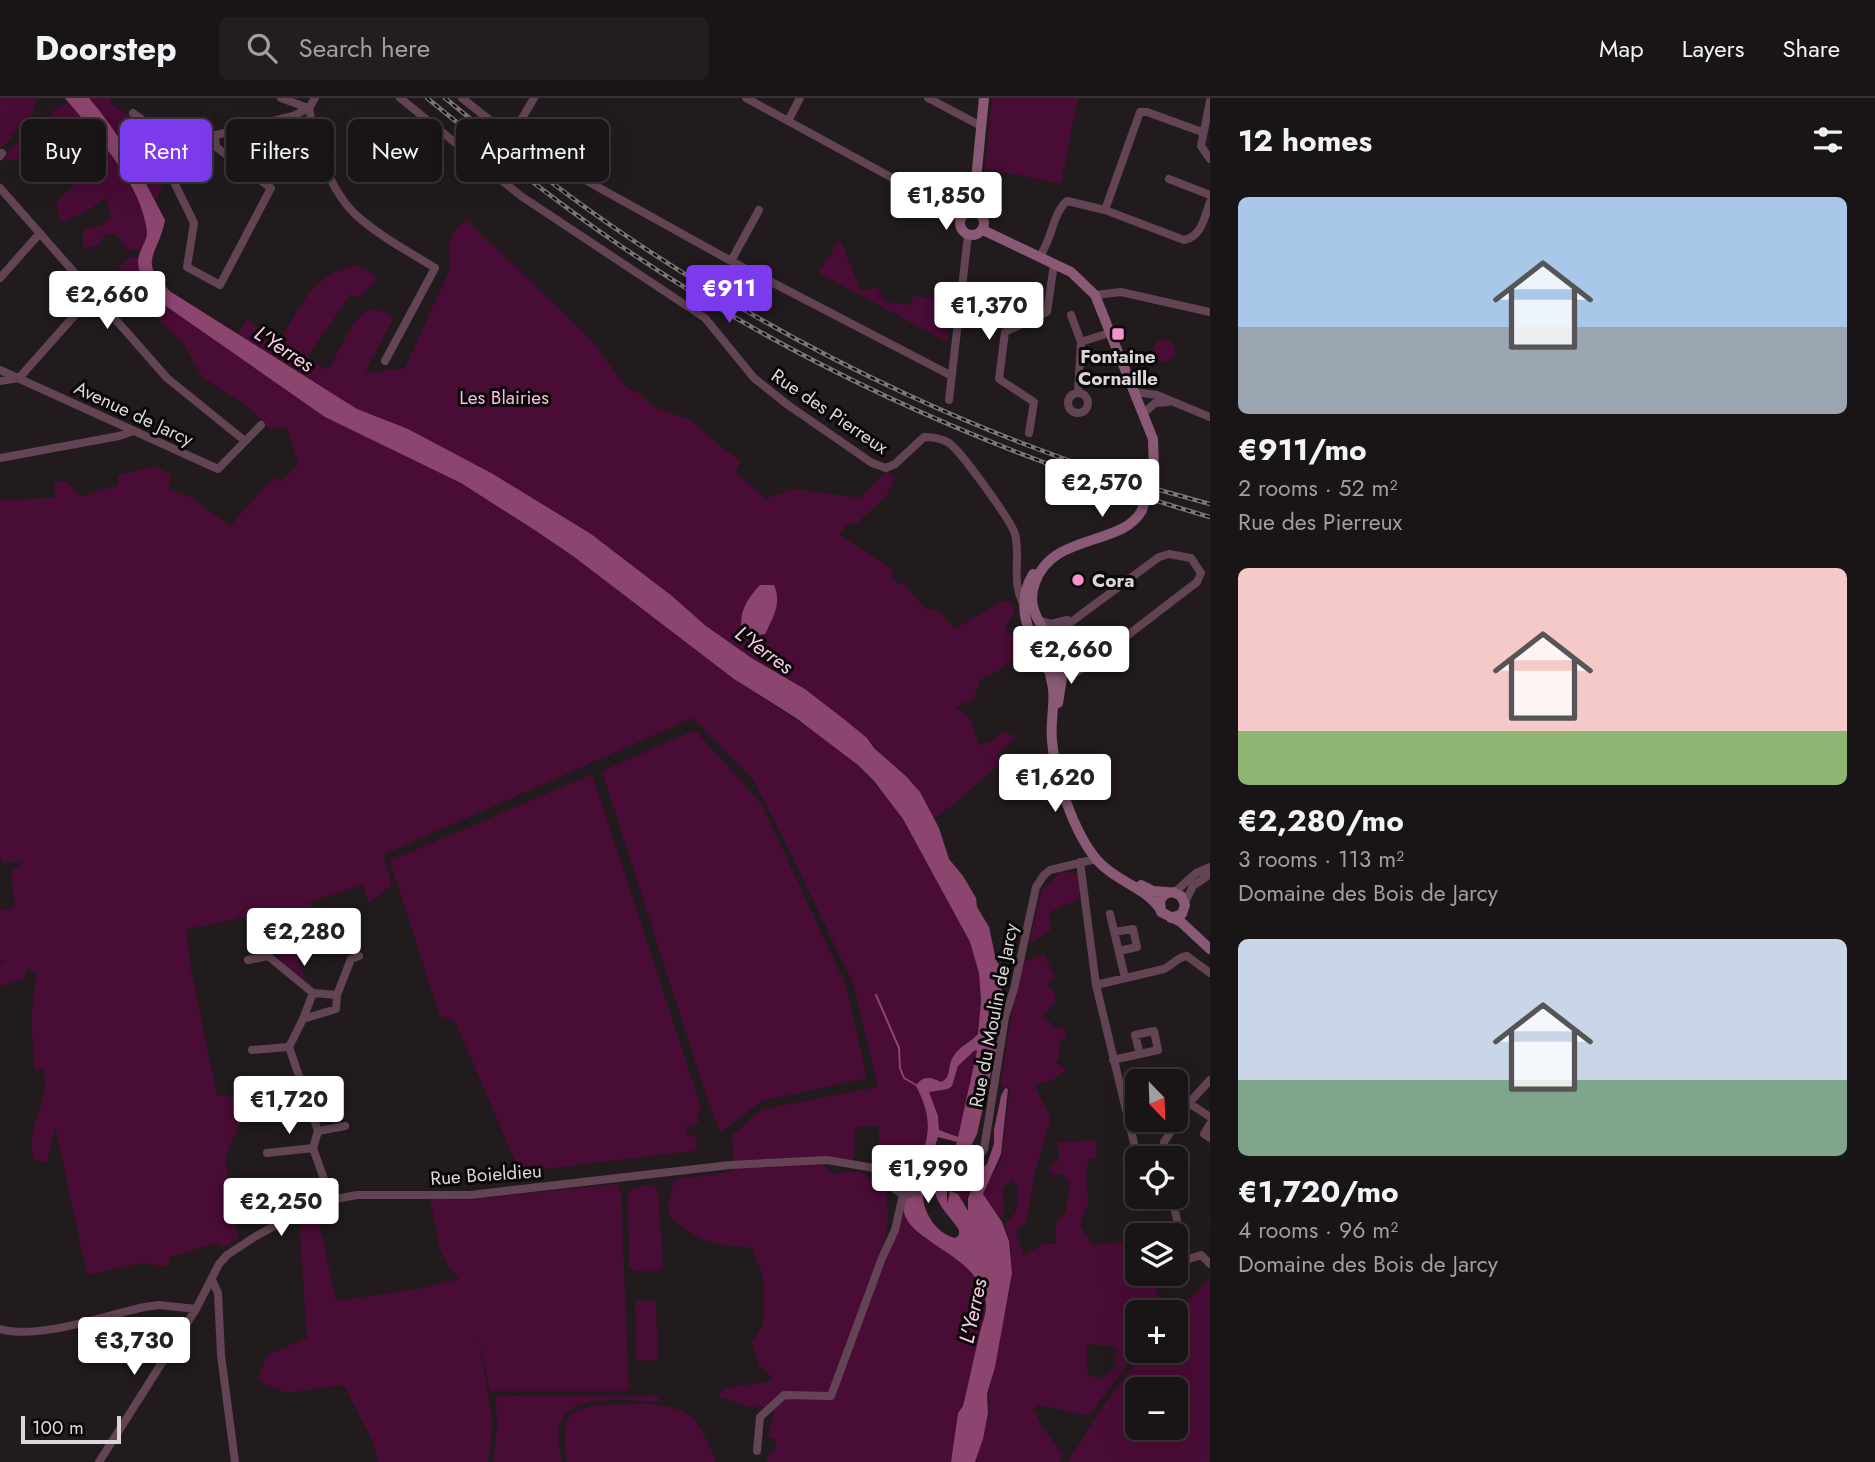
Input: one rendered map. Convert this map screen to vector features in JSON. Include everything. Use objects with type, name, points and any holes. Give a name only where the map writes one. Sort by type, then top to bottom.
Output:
[{"type":"main road","points":[[973,210],[984,98]]},
{"type":"main road","points":[[973,210],[983,216],[985,223],[983,230],[976,235],[968,235],[960,227],[962,216],[973,210]]},
{"type":"main road","points":[[983,230],[1054,264],[1083,281],[1096,295],[1135,392],[1147,410],[1153,439],[1154,471],[1142,510],[1133,524],[1056,552],[1047,558],[1027,584],[1023,603],[1031,633],[1044,665],[1050,672],[1053,689],[1052,739],[1056,765],[1063,791],[1089,850],[1119,880],[1150,897],[1164,915],[1189,929],[1210,949]]},
{"type":"main road","points":[[1048,639],[1033,603],[1034,586],[1056,556],[1078,544]]},
{"type":"main road","points":[[1039,651],[1040,644],[1048,639],[1054,640],[1064,650],[1066,663],[1057,719],[1059,749],[1067,782],[1085,830],[1096,849],[1115,870],[1148,889],[1172,892],[1184,906],[1193,925],[1210,941]]},
{"type":"main road","points":[[1050,672],[1063,672]]},
{"type":"main road","points":[[1160,909],[1160,900],[1172,892]]},
{"type":"main road","points":[[1171,918],[1180,915],[1184,906]]},
{"type":"street","points":[[281,98],[309,108]]},
{"type":"street","points":[[212,136],[293,116],[309,108],[315,98]]},
{"type":"street","name":"Rue des Pierreux","points":[[400,98],[542,210],[705,318],[754,378],[872,463],[886,468],[895,464],[924,437],[935,437],[951,444],[1012,525],[1017,546],[1018,572]]},
{"type":"street","points":[[462,98],[488,119]]},
{"type":"street","points":[[522,119],[534,98]]},
{"type":"street","points":[[746,98],[962,216]]},
{"type":"street","points":[[788,121],[800,98]]},
{"type":"street","points":[[928,98],[981,126]]},
{"type":"street","points":[[1210,101],[1201,146],[1210,159]]},
{"type":"street","points":[[309,108],[315,138],[326,168],[353,212],[375,230],[435,268],[385,361]]},
{"type":"street","points":[[1105,210],[1140,112],[1206,127]]},
{"type":"street","points":[[133,113],[141,119]]},
{"type":"street","points":[[174,182],[194,223],[187,267],[220,285],[271,188],[216,147],[215,135]]},
{"type":"street","points":[[1169,178],[1210,195]]},
{"type":"street","points":[[591,182],[732,261],[952,376]]},
{"type":"street","points":[[0,188],[167,378],[245,441],[261,425]]},
{"type":"street","points":[[1039,257],[1064,203],[1072,200],[1184,240],[1193,238],[1198,233],[1207,219],[1210,202]]},
{"type":"street","points":[[732,261],[760,210]]},
{"type":"street","points":[[0,278],[40,233]]},
{"type":"street","points":[[949,400],[968,235]]},
{"type":"street","points":[[1029,433],[1034,402],[999,379],[1005,332],[1047,312],[1054,264]]},
{"type":"street","points":[[0,381],[19,377],[106,280]]},
{"type":"street","points":[[1096,295],[1121,292],[1210,312]]},
{"type":"street","points":[[1070,315],[1081,342],[1078,393]]},
{"type":"street","points":[[1081,342],[1112,332]]},
{"type":"street","name":"Avenue de Jarcy","points":[[0,370],[218,469],[245,441]]},
{"type":"street","points":[[1135,392],[1150,393],[1210,417]]},
{"type":"street","points":[[1147,410],[1153,401],[1150,393]]},
{"type":"street","points":[[1147,410],[1163,401],[1181,406]]},
{"type":"street","points":[[0,458],[134,431]]},
{"type":"street","points":[[1048,639],[1159,557],[1169,554],[1191,558],[1201,573],[1198,582],[1090,664],[1077,672],[1063,672]]},
{"type":"street","points":[[1018,572],[1023,580],[1028,580],[1032,575]]},
{"type":"street","points":[[1018,572],[1017,588],[1023,603]]},
{"type":"street","points":[[1039,620],[1051,624],[1073,618]]},
{"type":"street","points":[[1089,850],[1080,862],[1096,985],[1134,1143]]},
{"type":"street","name":"Rue du Moulin de Jarcy","points":[[903,1195],[962,1183],[984,1149],[1005,1017],[1014,989],[1036,887],[1050,870],[1096,859]]},
{"type":"street","points":[[1172,892],[1196,873],[1210,867]]},
{"type":"street","points":[[1184,906],[1189,892],[1197,882],[1210,874]]},
{"type":"street","points":[[1110,914],[1125,978]]},
{"type":"street","points":[[1114,932],[1133,929],[1138,947],[1119,951]]},
{"type":"street","points":[[248,960],[268,956],[313,993],[337,995]]},
{"type":"street","points":[[303,1019],[336,1009],[337,995],[351,959],[359,956]]},
{"type":"street","points":[[1096,985],[1164,969],[1179,957],[1187,956],[1210,972]]},
{"type":"street","points":[[313,993],[289,1047],[318,1131],[313,1148],[331,1199]]},
{"type":"street","points":[[252,1050],[289,1047]]},
{"type":"street","points":[[1113,1060],[1140,1054]]},
{"type":"street","points":[[1210,1080],[1189,1103],[1210,1117]]},
{"type":"street","points":[[1210,1125],[1204,1134],[1210,1138]]},
{"type":"street","points":[[318,1131],[345,1126]]},
{"type":"street","points":[[267,1153],[313,1148]]},
{"type":"street","name":"Rue Boieldieu","points":[[99,1462],[196,1309],[219,1264],[239,1247],[309,1206],[357,1195],[471,1195],[696,1167],[827,1160],[874,1168],[882,1180],[903,1195]]},
{"type":"street","points":[[757,1451],[760,1417],[784,1395],[831,1396],[895,1230],[903,1195]]},
{"type":"street","points":[[1188,1259],[1201,1255],[1210,1264]]},
{"type":"street","points":[[212,1280],[218,1293],[222,1368],[235,1462]]},
{"type":"street","points":[[0,1329],[14,1332],[37,1330],[159,1305],[196,1309]]},
{"type":"green space","points":[[0,98],[36,98],[33,115],[21,119],[21,125],[0,148]]},
{"type":"green space","points":[[89,98],[112,98],[110,103],[134,119],[120,119],[120,141]]},
{"type":"green space","points":[[992,98],[1078,98],[1061,184],[985,168]]},
{"type":"green space","points":[[69,102],[82,119],[47,119],[59,107]]},
{"type":"green space","points":[[21,138],[21,159],[5,160],[5,154]]},
{"type":"green space","points":[[106,149],[120,169],[120,182],[128,182],[144,216],[146,235],[141,249],[129,250],[115,234],[105,235],[98,246],[83,248],[86,228],[103,226],[111,216],[106,198],[61,223],[56,203],[75,184],[73,182],[106,182]]},
{"type":"green space","points":[[145,182],[163,182],[156,201]]},
{"type":"green space","name":"Les Blairies","points":[[465,221],[592,341],[626,387],[641,394],[653,406],[692,421],[741,461],[736,472],[765,499],[794,489],[860,498],[887,472],[895,477],[886,497],[857,523],[849,523],[839,534],[892,569],[893,580],[899,585],[903,582],[924,608],[939,611],[955,629],[1001,602],[1011,601],[1014,613],[1004,629],[1027,646],[999,671],[981,679],[973,700],[955,707],[969,717],[979,745],[995,740],[1001,731],[1016,736],[997,756],[1001,763],[934,818],[911,781],[867,738],[805,689],[753,659],[706,626],[672,596],[591,534],[530,497],[520,521],[573,556],[734,679],[833,744],[858,765],[903,819],[970,942],[979,973],[981,1028],[975,1037],[963,1044],[950,1068],[949,1077],[941,1082],[934,1078],[919,1081],[916,1086],[926,1114],[926,1138],[919,1162],[906,1189],[888,1177],[880,1164],[879,1126],[855,1127],[854,1161],[817,1158],[832,1174],[857,1172],[874,1181],[887,1193],[888,1221],[876,1281],[904,1215],[921,1236],[953,1255],[979,1280],[986,1306],[963,1406],[958,1413],[951,1462],[767,1462],[767,1456],[775,1449],[776,1439],[768,1437],[774,1413],[771,1405],[752,1408],[718,1396],[723,1389],[771,1381],[771,1376],[759,1365],[752,1343],[763,1325],[764,1279],[752,1249],[705,1240],[669,1217],[668,1206],[674,1180],[734,1171],[732,1135],[763,1109],[878,1087],[853,983],[782,835],[752,778],[693,718],[383,855],[392,885],[369,903],[362,885],[310,902],[322,929],[314,941],[305,943],[297,957],[306,981],[286,966],[269,944],[268,929],[261,914],[186,929],[191,970],[217,1095],[236,1098],[235,1118],[240,1122],[225,1158],[238,1238],[224,1247],[216,1243],[170,1257],[167,1267],[143,1263],[87,1275],[55,1126],[47,1163],[34,1159],[32,1137],[45,1081],[43,1070],[34,1069],[31,1016],[37,972],[26,968],[25,978],[0,987],[0,964],[6,960],[0,961],[0,910],[15,907],[11,872],[22,862],[2,862],[0,856],[0,500],[56,498],[53,483],[64,480],[81,496],[117,486],[118,475],[155,466],[171,475],[169,489],[191,497],[230,526],[274,477],[280,482],[299,463],[286,427],[270,430],[252,410],[202,377],[184,344],[132,294],[125,296],[118,288],[117,295],[120,299],[115,304],[103,293],[114,283],[112,277],[127,259],[148,255],[155,249],[151,280],[237,335],[247,319],[263,331],[271,352],[303,301],[319,283],[331,274],[354,265],[373,273],[375,282],[359,297],[350,295],[307,358],[328,370],[360,316],[373,309],[378,310],[394,317],[364,374],[405,368],[450,269],[449,249],[452,235]]},
{"type":"green space","points":[[838,241],[842,244],[861,291],[877,287],[885,302],[912,305],[913,296],[932,298],[945,284],[953,292],[947,342],[819,273]]},
{"type":"green space","points":[[1164,340],[1172,343],[1175,351],[1172,359],[1164,362],[1156,359],[1153,351],[1156,343]]},
{"type":"green space","points":[[695,730],[761,803],[846,986],[867,1078],[762,1101],[721,1132],[707,1098],[602,771]]},
{"type":"green space","points":[[588,776],[593,777],[702,1110],[696,1114],[699,1123],[685,1128],[687,1136],[694,1134],[698,1148],[693,1151],[520,1172],[455,1022],[440,1016],[390,861]]},
{"type":"green space","points":[[1061,871],[1080,874],[1079,899],[1049,912],[1051,930],[1029,944],[1041,891]]},
{"type":"green space","points":[[1044,954],[1055,977],[1047,984],[1049,989],[1054,990],[1056,1001],[1041,1017],[1054,1027],[1065,1028],[1066,1035],[1060,1043],[1059,1058],[1055,1062],[1067,1069],[1053,1080],[1034,1085],[1051,1118],[1036,1168],[1026,1223],[1015,1231],[1024,1255],[1044,1244],[1056,1244],[1055,1225],[1066,1211],[1070,1184],[1063,1174],[1052,1175],[1050,1168],[1055,1161],[1059,1161],[1058,1142],[1096,1140],[1096,1158],[1089,1159],[1086,1173],[1088,1204],[1080,1225],[1092,1245],[1125,1242],[1125,1286],[1156,1286],[1158,1300],[1125,1300],[1125,1363],[1129,1363],[1089,1416],[1038,1405],[1033,1408],[1063,1455],[1060,1462],[976,1462],[989,1414],[989,1393],[1012,1276],[1010,1245],[1005,1224],[1016,1212],[1018,1188],[1011,1180],[1003,1188],[1004,1217],[998,1215],[984,1195],[1001,1161],[1010,1088],[1001,1085],[1022,963]],"holes":[[[1087,1344],[1117,1347],[1115,1367],[1101,1380],[1087,1373]]]},
{"type":"green space","points":[[977,1051],[958,1137],[939,1130],[938,1116],[929,1092],[949,1089],[958,1066]]},
{"type":"green space","points":[[962,1164],[973,1182],[970,1193],[962,1201],[950,1191],[948,1184]]},
{"type":"green space","points":[[617,1184],[621,1193],[629,1388],[626,1391],[490,1391],[478,1335],[493,1424],[488,1462],[378,1462],[373,1442],[344,1385],[286,1393],[257,1380],[267,1355],[307,1338],[299,1218],[318,1217],[336,1301],[423,1288],[459,1279],[447,1264],[440,1249],[430,1199],[466,1200]]},
{"type":"green space","points":[[653,1185],[658,1192],[663,1266],[659,1271],[634,1271],[629,1266],[628,1192],[635,1187]]},
{"type":"green space","points":[[1210,1277],[1210,1462],[1068,1462],[1100,1410],[1125,1377],[1125,1440],[1188,1440],[1188,1377],[1125,1377],[1136,1363],[1188,1363],[1188,1301]]},
{"type":"green space","points":[[635,1301],[656,1301],[657,1360],[641,1361],[636,1357]]},
{"type":"green space","points":[[661,1395],[656,1402],[600,1400],[573,1408],[564,1417],[559,1429],[562,1462],[493,1462],[497,1428],[496,1396]]},
{"type":"green space","points":[[650,1404],[684,1412],[700,1428],[716,1462],[567,1462],[565,1428],[568,1420],[580,1409],[605,1405]]},
{"type":"shaded area","points":[[65,98],[89,98],[105,119],[82,119]]},
{"type":"shaded area","points":[[106,120],[120,140],[120,168],[106,149]]},
{"type":"shaded area","points":[[129,182],[145,182],[165,220],[152,265],[160,281],[171,292],[357,409],[408,429],[493,474],[591,534],[672,596],[706,626],[753,659],[805,689],[845,720],[867,738],[920,792],[939,828],[949,859],[976,898],[977,907],[989,927],[996,960],[1001,968],[1002,994],[996,1050],[977,1134],[962,1164],[947,1185],[947,1204],[950,1191],[958,1194],[968,1211],[968,1198],[980,1170],[987,1164],[994,1144],[1001,1096],[1005,1088],[1008,1089],[1001,1154],[983,1194],[1002,1222],[1009,1241],[1012,1273],[995,1367],[987,1394],[988,1413],[983,1439],[975,1462],[951,1462],[958,1413],[963,1406],[985,1312],[982,1288],[959,1261],[916,1230],[907,1219],[903,1203],[928,1132],[926,1110],[916,1086],[924,1079],[931,1078],[941,1082],[944,1080],[956,1053],[978,1034],[981,1001],[979,973],[970,942],[903,819],[858,765],[796,718],[734,679],[573,556],[461,483],[325,417],[163,304],[144,280],[139,266],[138,259],[147,235]],"holes":[[[977,1051],[958,1137],[939,1130],[938,1116],[929,1092],[952,1086],[958,1066]],[[938,1137],[957,1142],[935,1191],[941,1207],[959,1230],[959,1235],[955,1238],[934,1224],[926,1210],[923,1193],[927,1167]]]},
{"type":"shaded area","points":[[760,585],[774,585],[776,610],[765,634],[744,637],[742,615],[750,596]]},
{"type":"waterway","points":[[876,995],[899,1048],[900,1068],[904,1078],[918,1086]]},
{"type":"waterway","name":"L'Yerres","points":[[971,1233],[989,1245],[1001,1275]]},
{"type":"railway","points":[[427,98],[541,189],[612,240],[752,327],[825,366],[976,436],[1053,466],[1210,517]]},
{"type":"railway","points":[[445,98],[576,201],[622,233],[760,319],[831,357],[979,426],[1132,482],[1210,504]]},
{"type":"place","name":"Fontaine Cornaille","points":[[1118,334]]},
{"type":"place","name":"Cora","points":[[1078,580]]}]
